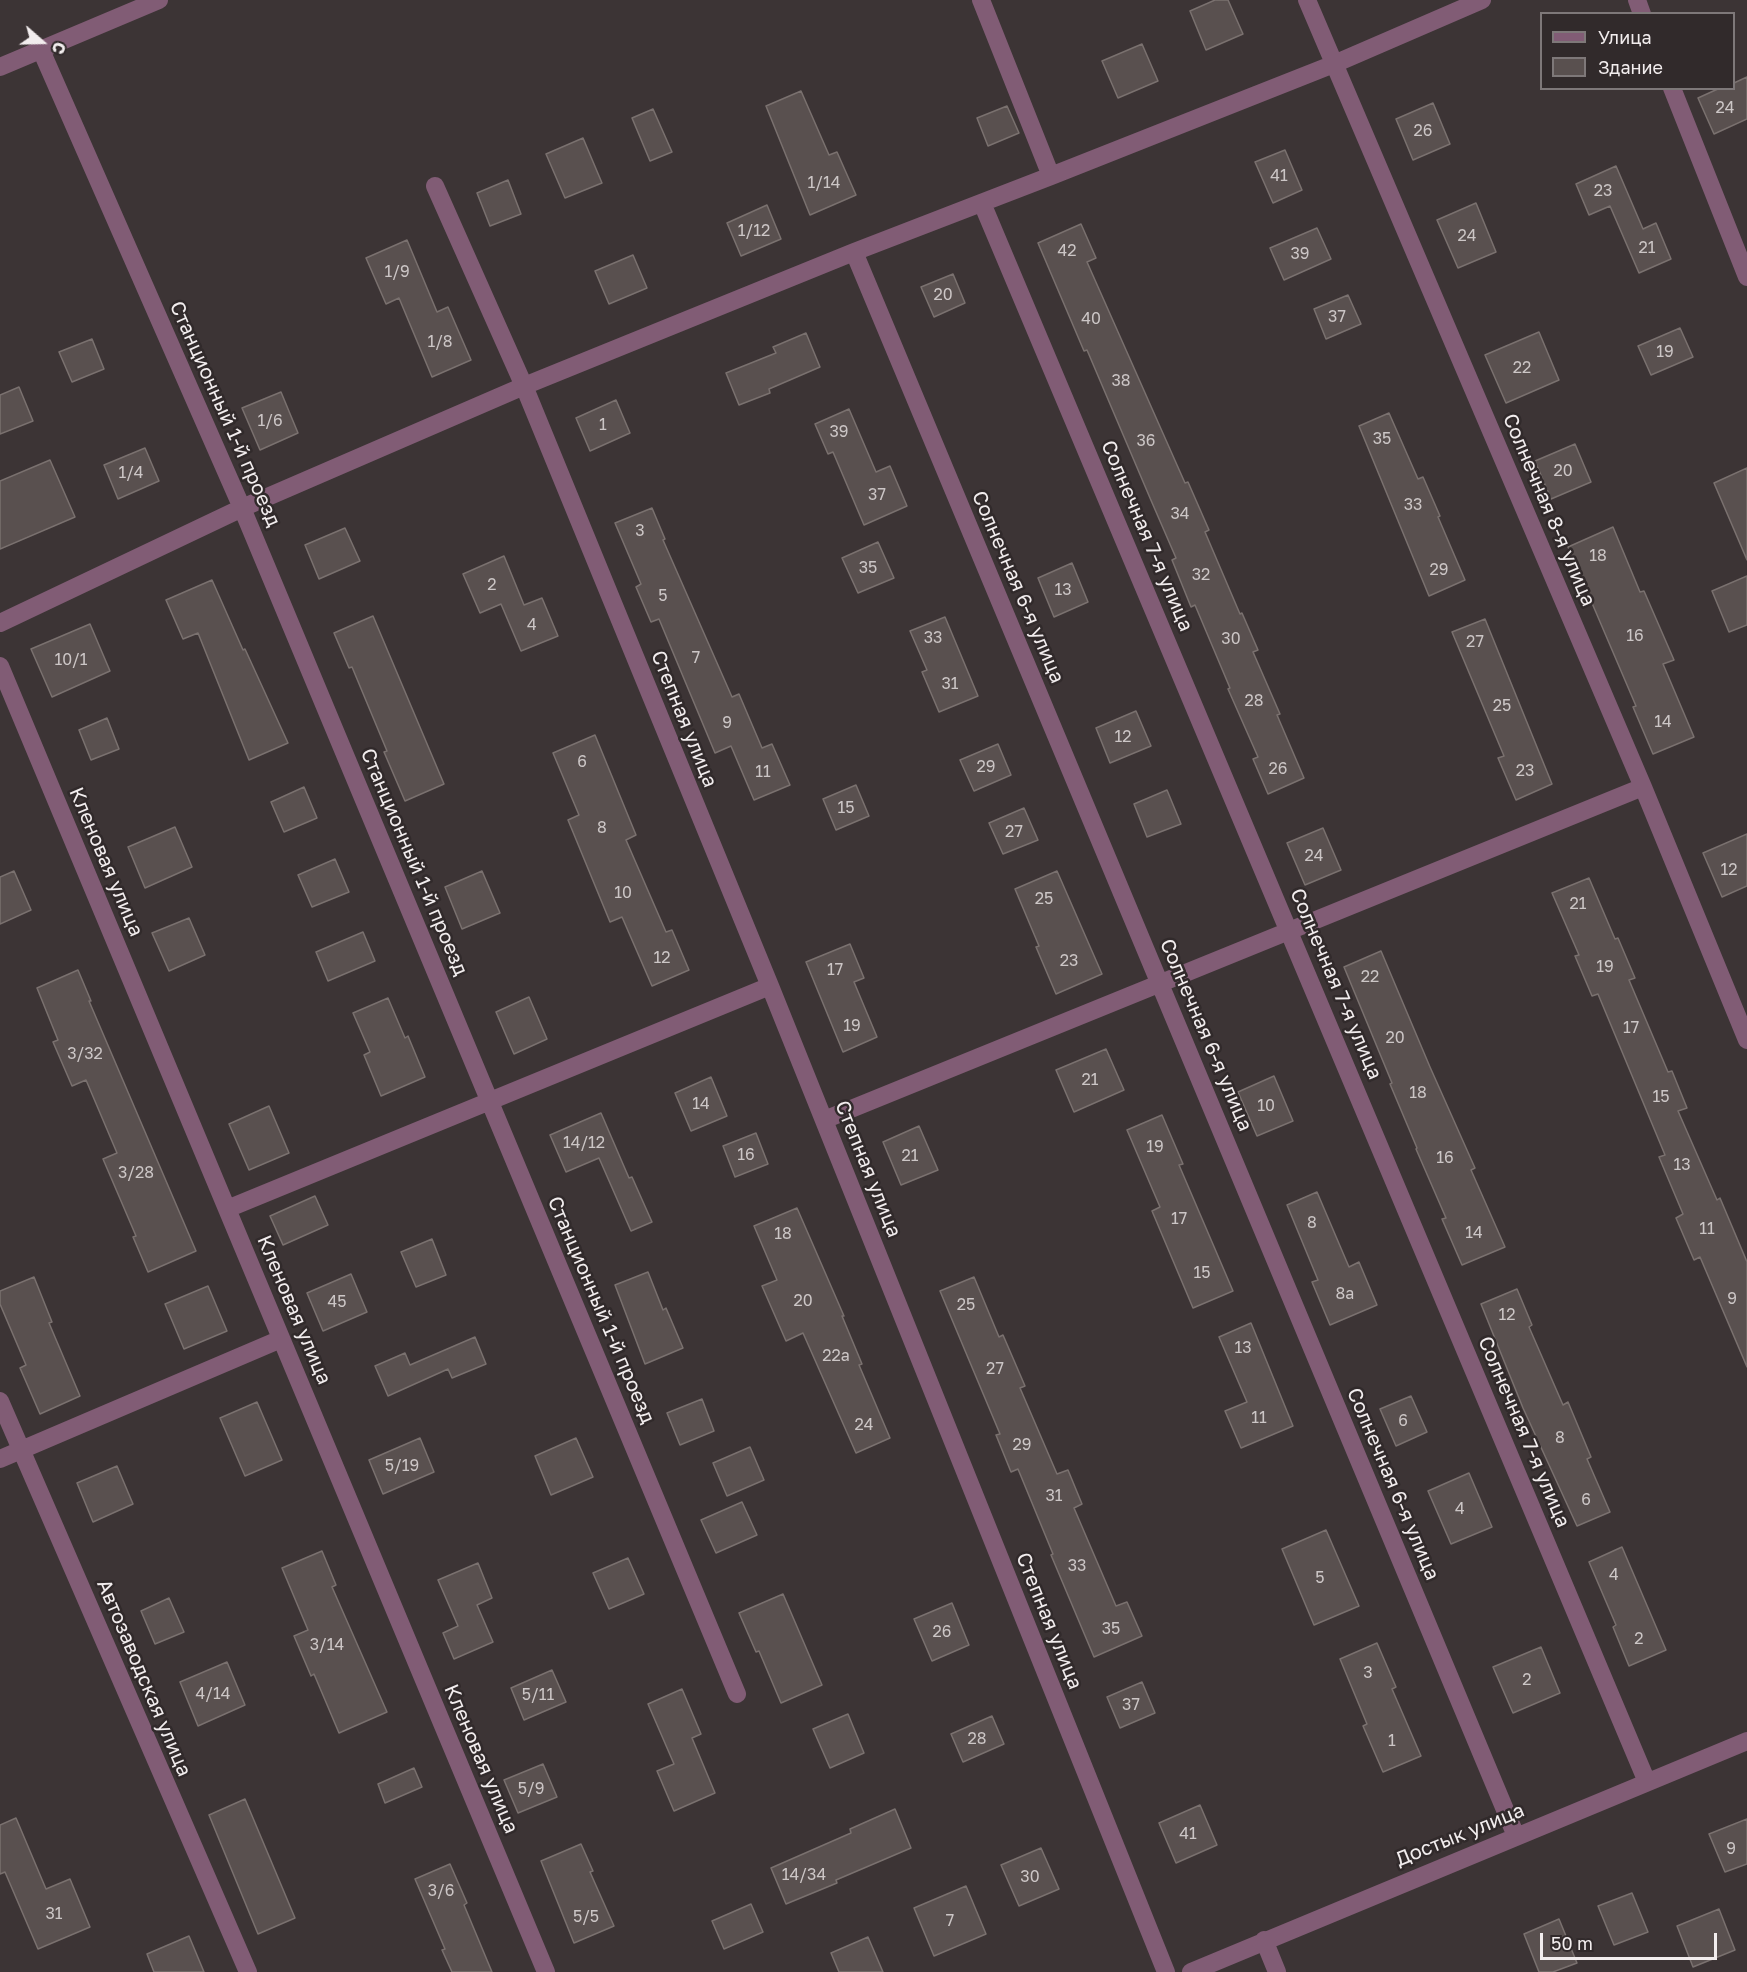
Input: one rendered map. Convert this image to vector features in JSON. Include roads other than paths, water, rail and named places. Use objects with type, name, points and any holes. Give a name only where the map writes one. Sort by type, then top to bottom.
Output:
[{"type":"street","points":[[0,67],[159,0]]},
{"type":"street","points":[[981,0],[1051,176]]},
{"type":"street","name":"Солнечная 8-я улица","points":[[1307,0],[1643,787],[1747,1040]]},
{"type":"street","points":[[0,623],[242,508],[524,386],[854,252],[1334,64],[1482,0]]},
{"type":"street","name":"Станционный 1-й проезд","points":[[41,50],[242,508],[737,1694]]},
{"type":"street","points":[[1673,90],[1747,277]]},
{"type":"street","name":"Степная улица","points":[[435,186],[524,386],[770,986],[1166,1972]]},
{"type":"street","name":"Солнечная 7-я улица","points":[[982,203],[1647,1782]]},
{"type":"street","name":"Солнечная 6-я улица","points":[[854,252],[1516,1836]]},
{"type":"street","name":"Кленовая улица","points":[[0,666],[546,1972]]},
{"type":"street","points":[[824,1120],[1643,787]]},
{"type":"street","points":[[227,1209],[770,986]]},
{"type":"street","points":[[0,1459],[281,1339]]},
{"type":"street","name":"Автозаводская улица","points":[[0,1401],[248,1972]]},
{"type":"street","name":"Достык улица","points":[[1191,1972],[1747,1741]]},
{"type":"street","points":[[1264,1940],[1277,1972]]}]
